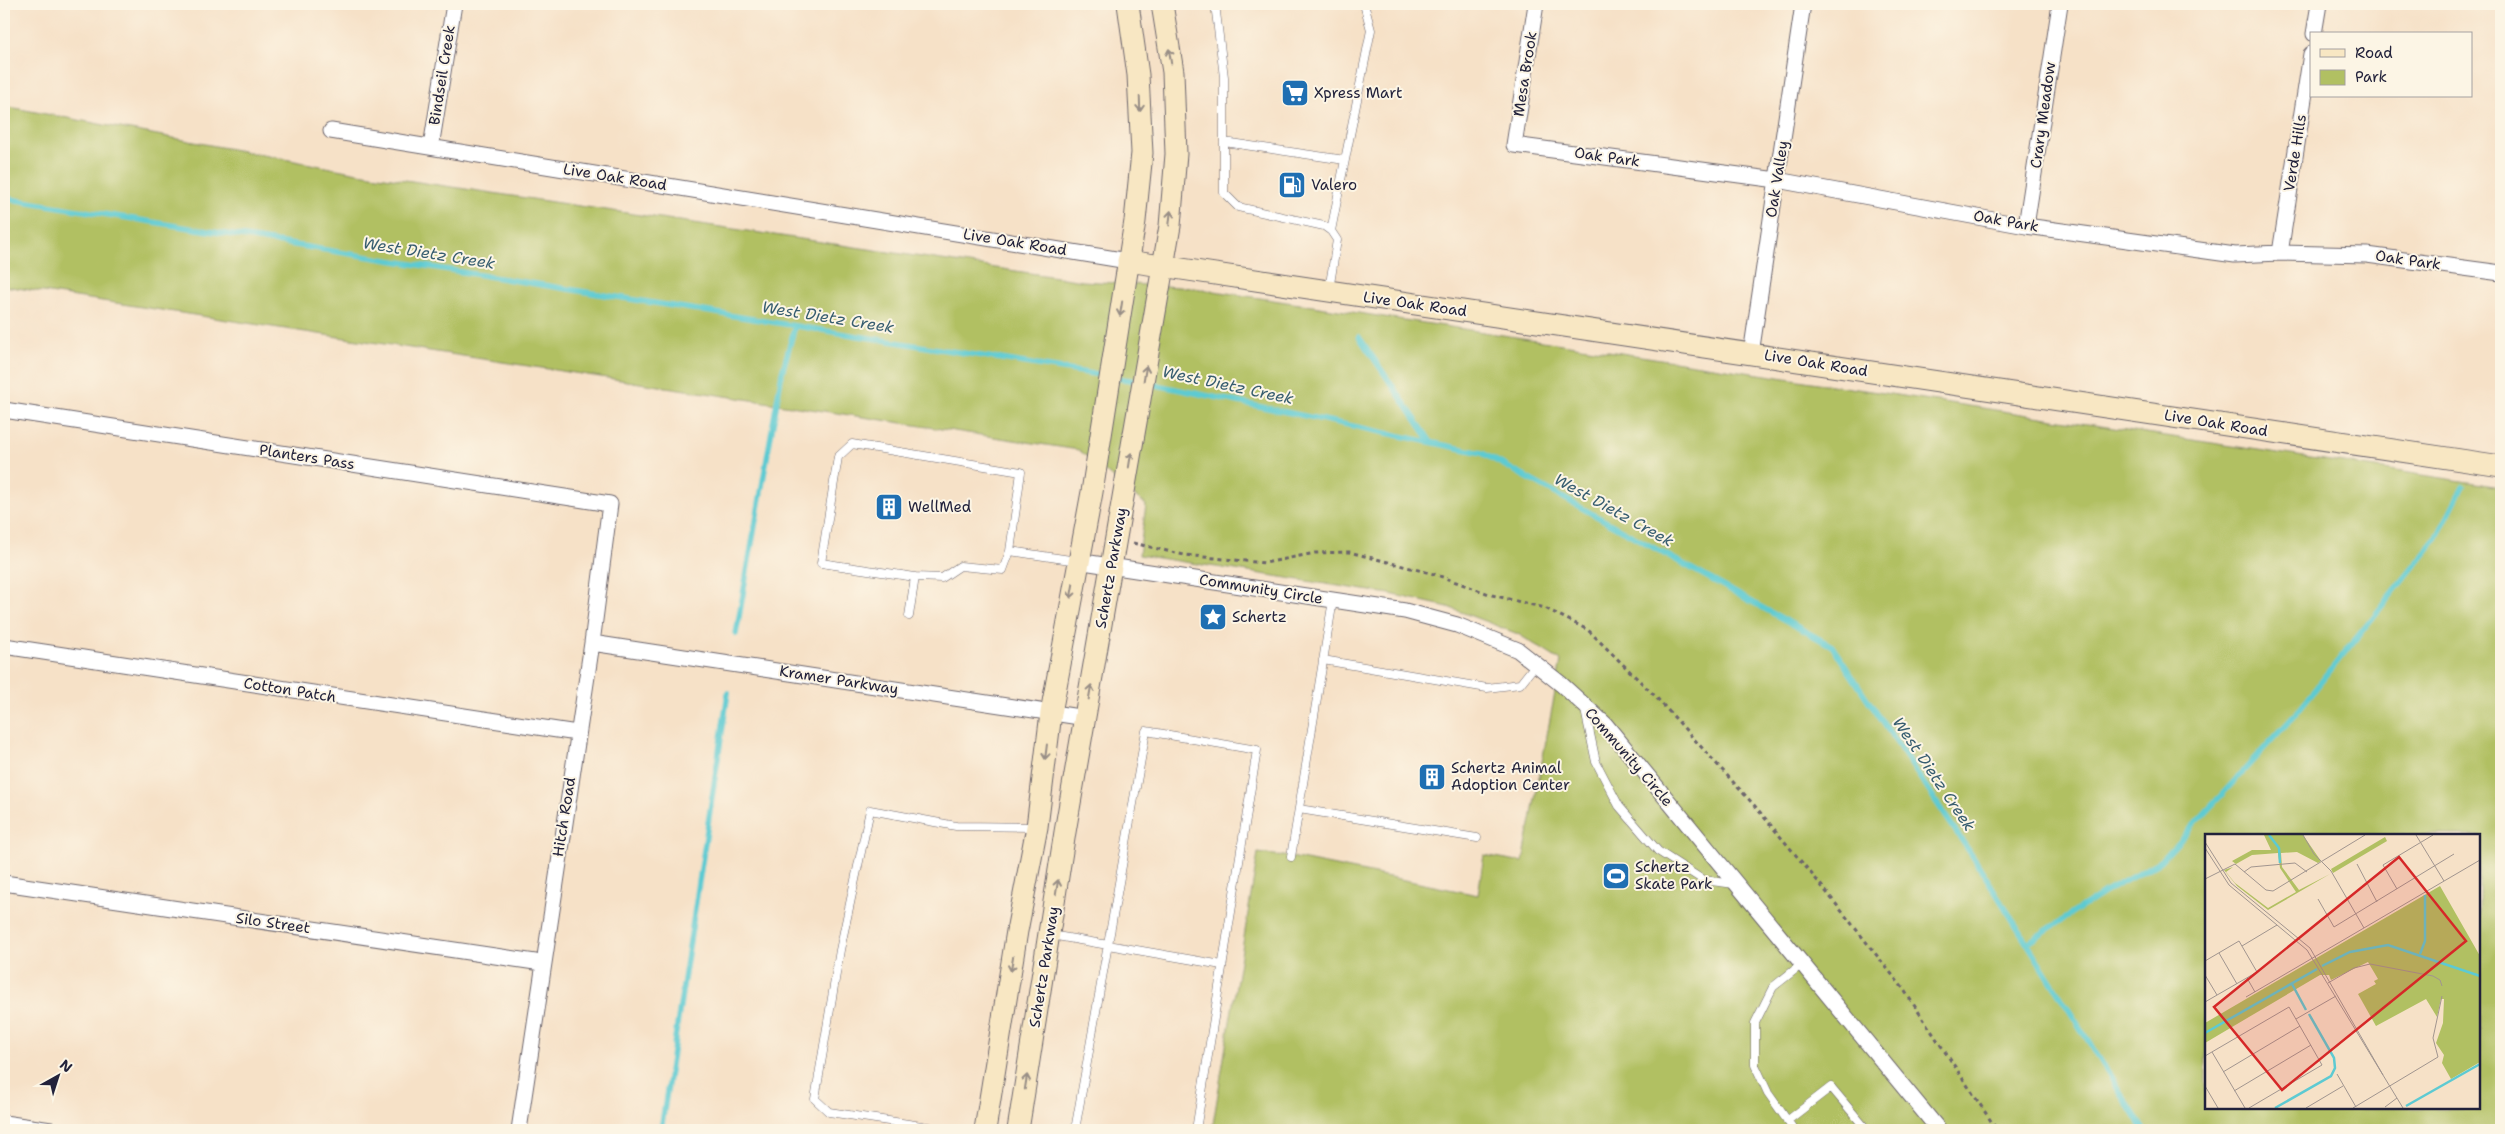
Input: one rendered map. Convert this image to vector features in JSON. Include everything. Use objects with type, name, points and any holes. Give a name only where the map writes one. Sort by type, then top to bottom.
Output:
[{"type":"main road","points":[[985,1130],[1036,827],[1052,713],[1077,561],[1092,492],[1135,220],[1142,153],[1138,75],[1128,4]]},
{"type":"main road","name":"Schertz Parkway","points":[[1018,1130],[1066,832],[1170,226],[1176,154],[1173,72],[1162,4]]},
{"type":"main road","name":"Live Oak Road","points":[[1128,261],[2501,466]]},
{"type":"main road","points":[[1036,827],[1066,832]]},
{"type":"main road","points":[[1017,931],[1049,935]]},
{"type":"street","name":"Bindseil Creek","points":[[431,147],[454,4]]},
{"type":"street","name":"Mesa Brook","points":[[1514,145],[1536,4]]},
{"type":"street","name":"Oak Valley","points":[[1751,354],[1803,4]]},
{"type":"street","name":"Crary Meadow","points":[[2026,226],[2060,4]]},
{"type":"street","points":[[2314,32],[2319,4]]},
{"type":"street","name":"Verde Hills","points":[[2280,253],[2310,60]]},
{"type":"street","name":"Live Oak Road","points":[[331,131],[1128,261]]},
{"type":"street","name":"Oak Park","points":[[1514,145],[1777,180],[2026,226],[2235,255],[2280,253],[2367,255],[2501,273]]},
{"type":"street","name":"Planters Pass","points":[[4,410],[610,504]]},
{"type":"street","name":"Hitch Road","points":[[518,1130],[592,643],[610,504]]},
{"type":"street","name":"Community Circle","points":[[1077,561],[1405,611],[1458,625],[1518,650],[1605,724],[1939,1130]]},
{"type":"street","name":"Kramer Parkway","points":[[592,643],[1086,718]]},
{"type":"street","name":"Cotton Patch","points":[[4,646],[577,733]]},
{"type":"street","name":"Silo Street","points":[[4,883],[542,963]]},
{"type":"street","points":[[4,1123],[51,1130]]},
{"type":"lane","points":[[1214,4],[1224,77],[1224,193],[1238,207],[1324,226],[1331,230],[1337,240],[1329,291]]},
{"type":"lane","points":[[1331,230],[1371,30],[1364,4]]},
{"type":"lane","points":[[1224,142],[1345,160]]},
{"type":"lane","points":[[852,444],[1021,472],[1010,551],[1003,570],[960,566],[942,578],[915,577],[821,563],[838,457],[852,444]]},
{"type":"lane","points":[[1010,551],[1077,561]]},
{"type":"lane","points":[[909,616],[915,577]]},
{"type":"lane","points":[[1291,857],[1333,600]]},
{"type":"lane","points":[[1323,660],[1486,688],[1520,684],[1536,664]]},
{"type":"lane","points":[[1584,705],[1596,762],[1619,806],[1658,851],[1703,880],[1737,885]]},
{"type":"lane","points":[[1075,1130],[1146,731],[1257,750],[1196,1130]]},
{"type":"lane","points":[[1299,809],[1476,838]]},
{"type":"lane","points":[[948,1130],[830,1112],[815,1100],[840,950],[870,810],[956,826],[1036,827]]},
{"type":"lane","points":[[1049,935],[1222,965]]},
{"type":"lane","points":[[1794,1130],[1768,1093],[1755,1065],[1755,1023],[1773,987],[1802,964]]},
{"type":"lane","points":[[1787,1121],[1831,1087],[1867,1130]]},
{"type":"green space","points":[[4,106],[358,173],[1083,281],[1194,288],[2501,487],[2501,1130],[1212,1130],[1258,853],[1291,857],[1478,895],[1484,855],[1523,862],[1561,661],[1518,634],[1448,607],[1390,594],[1139,555],[1146,505],[1079,450],[4,286]]},
{"type":"waterway","name":"West Dietz Creek","points":[[4,198],[1106,376]]},
{"type":"waterway","points":[[736,634],[782,373],[795,326]]},
{"type":"waterway","points":[[1359,337],[1431,442]]},
{"type":"waterway","name":"West Dietz Creek","points":[[1115,378],[1138,381]]},
{"type":"waterway","name":"West Dietz Creek","points":[[1147,383],[1482,453],[1832,646],[1977,863],[2144,1130]]},
{"type":"waterway","points":[[2027,943],[2105,892],[2161,861],[2292,718],[2436,539],[2463,486]]},
{"type":"waterway","points":[[661,1130],[728,693]]},
{"type":"place","name":"Xpress Mart","points":[[1295,93]]},
{"type":"place","name":"Valero","points":[[1292,185]]},
{"type":"place","name":"WellMed","points":[[889,507]]},
{"type":"place","name":"Schertz","points":[[1213,617]]},
{"type":"place","name":"Schertz Animal Adoption Center","points":[[1432,777]]},
{"type":"place","name":"Schertz Skate Park","points":[[1616,876]]}]
